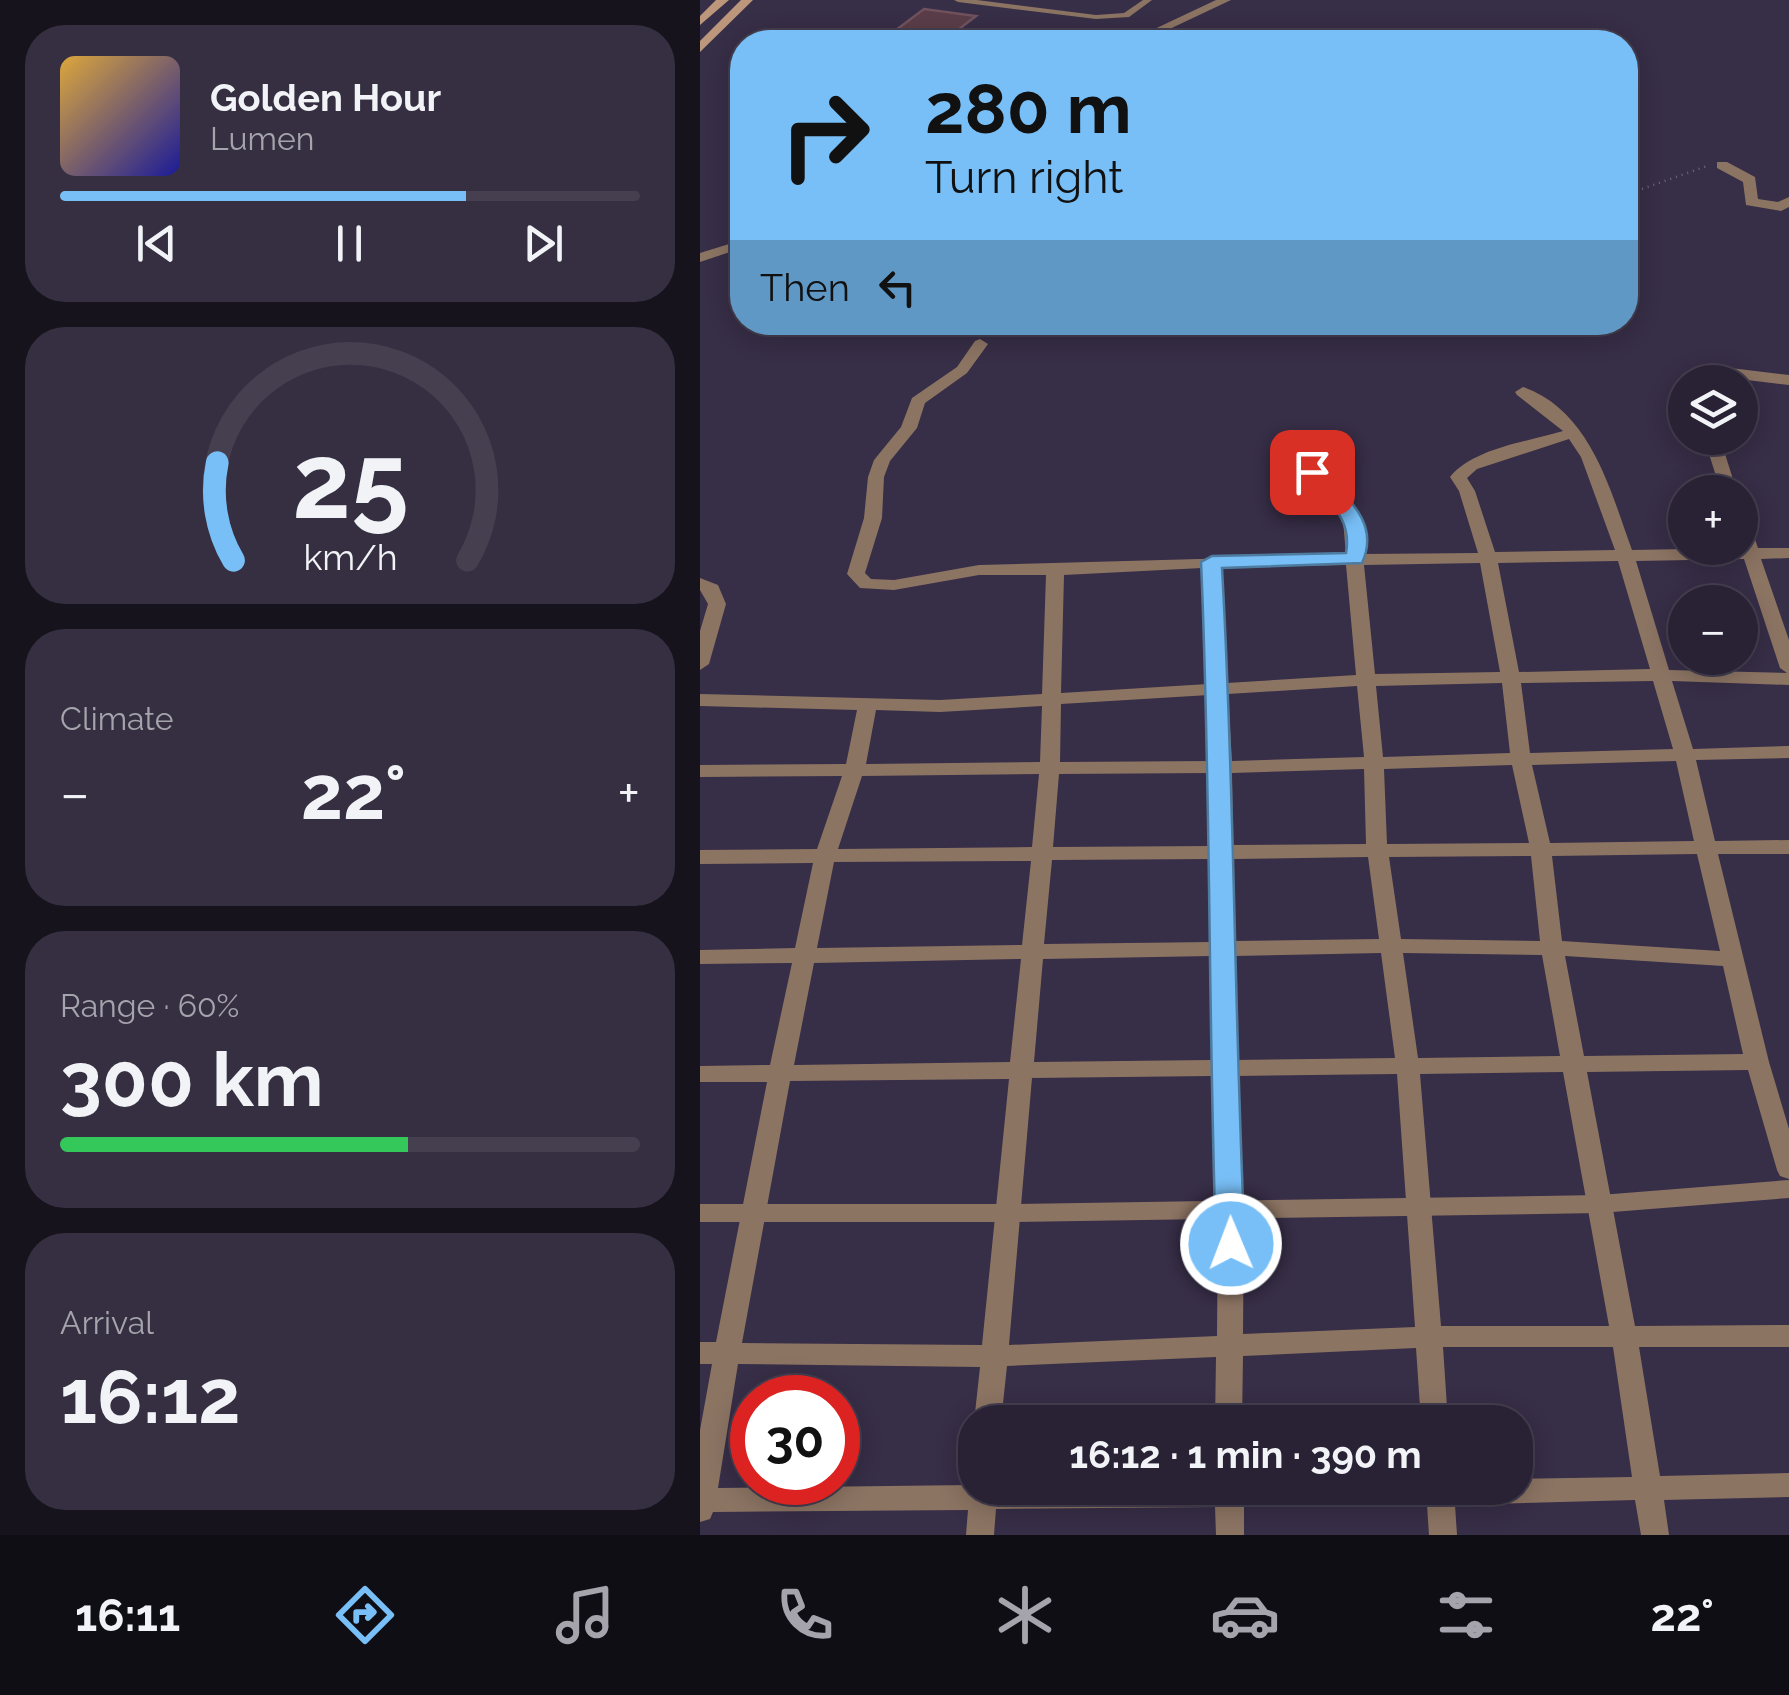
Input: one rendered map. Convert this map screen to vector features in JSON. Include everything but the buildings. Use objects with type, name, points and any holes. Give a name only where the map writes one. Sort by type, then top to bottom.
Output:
[{"type":"main road","points":[[700,22],[723,0]]},
{"type":"main road","points":[[700,48],[747,0]]},
{"type":"street","points":[[1159,30],[1225,0]]},
{"type":"street","points":[[1722,165],[1750,180],[1751,202],[1781,207],[1789,202]]},
{"type":"street","points":[[700,258],[730,248]]},
{"type":"street","points":[[980,344],[962,370],[918,401],[909,428],[882,460],[873,518],[856,574],[866,584],[894,585],[979,570],[1354,558],[1668,555]]},
{"type":"street","points":[[1758,376],[1789,380]]},
{"type":"street","points":[[1523,392],[1564,421],[1589,457],[1624,555],[1684,753],[1757,1062],[1789,1170]]},
{"type":"street","points":[[1572,433],[1460,471],[1458,477],[1488,556],[1541,848],[1552,948],[1624,1336],[1656,1535]]},
{"type":"street","points":[[1312,472],[1354,518],[1359,534],[1354,558],[1374,762],[1377,849],[1408,1066],[1435,1405]]},
{"type":"street","points":[[1758,554],[1789,553]]},
{"type":"street","points":[[1212,562],[1215,688],[1222,767],[1223,1068],[1231,1211],[1229,1405]]},
{"type":"street","points":[[1756,565],[1789,668]]},
{"type":"street","points":[[989,1405],[1050,767],[1056,570]]},
{"type":"street","points":[[700,583],[712,589],[717,604],[700,664]]},
{"type":"street","points":[[700,700],[940,706],[1366,680],[1660,675],[1789,679]]},
{"type":"street","points":[[868,703],[855,768],[825,857],[751,1213],[701,1503],[958,1493]]},
{"type":"street","points":[[700,771],[1222,767],[1789,752]]},
{"type":"street","points":[[700,857],[1789,847]]},
{"type":"street","points":[[700,957],[1392,946],[1552,948],[1733,959]]},
{"type":"street","points":[[700,1074],[1021,1074],[1757,1062]]},
{"type":"street","points":[[700,1213],[1010,1214],[1421,1208],[1600,1204],[1789,1189]]},
{"type":"street","points":[[700,1353],[993,1356],[1429,1337],[1789,1336]]},
{"type":"street","points":[[1533,1489],[1789,1484]]},
{"type":"street","points":[[980,1535],[982,1505]]},
{"type":"street","points":[[1229,1505],[1230,1535]]},
{"type":"street","points":[[1442,1505],[1443,1535]]},
{"type":"lane","points":[[958,0],[1113,17],[1126,15],[1148,0]]},
{"type":"path","points":[[1638,190],[1694,169],[1722,165]]},
{"type":"route","points":[[1231,1244],[1223,1068],[1222,767],[1215,688],[1212,562],[1354,558],[1359,534],[1354,518],[1312,472]]}]
